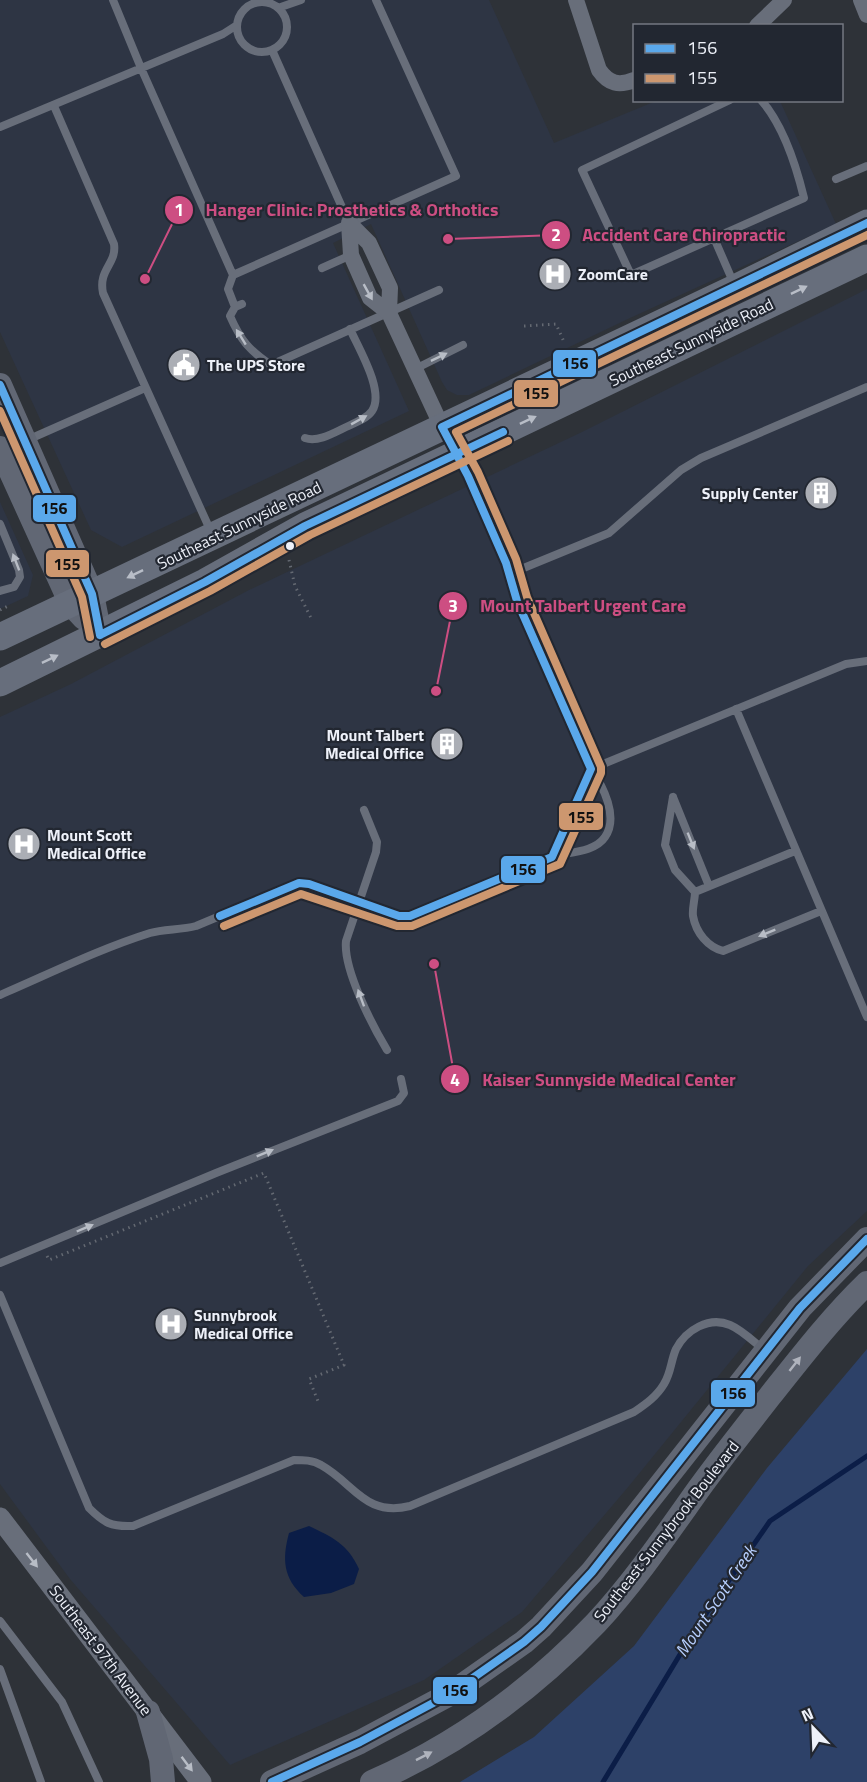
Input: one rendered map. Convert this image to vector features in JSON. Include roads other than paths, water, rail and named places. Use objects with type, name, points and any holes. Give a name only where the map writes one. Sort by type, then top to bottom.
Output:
[{"type":"main road","name":"Southeast Sunnyside Road","points":[[0,638],[867,223]]},
{"type":"main road","name":"Southeast Sunnyside Road","points":[[0,683],[205,582],[280,539],[867,258]]},
{"type":"main road","points":[[684,346],[694,325],[736,303],[738,298],[735,288]]},
{"type":"main road","points":[[0,385],[25,441],[82,599]]},
{"type":"main road","points":[[1,452],[100,635]]},
{"type":"main road","name":"Southeast Sunnybrook Boulevard","points":[[272,1782],[413,1716],[450,1694],[524,1642],[556,1612],[592,1572],[800,1308],[867,1239]]},
{"type":"main road","name":"Southeast Sunnybrook Boulevard","points":[[372,1782],[438,1749],[480,1723],[527,1688],[597,1622],[814,1340],[867,1283]]},
{"type":"main road","points":[[683,1510],[691,1473],[770,1370],[771,1359],[765,1351]]},
{"type":"main road","points":[[148,1712],[161,1759],[163,1782]]},
{"type":"street","points":[[576,0],[599,70],[611,83],[620,85],[633,80]]},
{"type":"street","points":[[758,24],[784,0]]},
{"type":"street","points":[[861,0],[867,15]]},
{"type":"street","points":[[349,223],[351,255],[370,298],[389,313]]},
{"type":"street","points":[[349,223],[369,243],[390,288],[389,313],[442,427]]},
{"type":"street","name":"Southeast 97th Avenue","points":[[1,1522],[201,1782]]},
{"type":"lane","points":[[113,0],[233,275],[228,289],[239,305],[230,316],[239,337],[249,350],[271,366],[439,290]]},
{"type":"lane","points":[[278,8],[301,0]]},
{"type":"lane","points":[[233,275],[456,176],[376,0]]},
{"type":"lane","points":[[253,4],[271,4],[278,8],[284,15],[287,26],[280,44],[272,50],[261,52],[252,50],[243,44],[238,35],[237,25],[239,16],[245,9],[253,4]]},
{"type":"lane","points":[[0,127],[223,34],[237,25]]},
{"type":"lane","points":[[272,50],[349,223]]},
{"type":"lane","points":[[726,102],[582,170],[631,275],[804,198],[797,169],[771,111],[763,102]]},
{"type":"lane","points":[[54,106],[114,244],[115,251],[101,281],[103,292],[213,537]]},
{"type":"lane","points":[[836,179],[867,166]]},
{"type":"lane","points":[[714,238],[735,288]]},
{"type":"lane","points":[[322,268],[351,255]]},
{"type":"lane","points":[[305,438],[311,440],[331,435],[373,411],[377,393],[350,329]]},
{"type":"lane","points":[[414,369],[463,345]]},
{"type":"lane","points":[[509,574],[609,533],[681,470],[700,458],[867,387]]},
{"type":"lane","points":[[25,441],[146,388]]},
{"type":"lane","points":[[0,995],[130,940],[153,932],[181,930],[196,926],[300,884],[309,884],[399,916],[410,916],[552,857],[591,847],[601,842],[606,836],[610,828],[609,807],[602,785],[591,769],[517,600],[509,574],[472,487],[442,427]]},
{"type":"lane","points":[[0,524],[20,577],[14,587],[0,591]]},
{"type":"lane","points":[[552,857],[591,769],[846,664],[867,661]]},
{"type":"lane","points":[[736,709],[867,1017]]},
{"type":"lane","points":[[709,886],[673,796],[665,845],[675,870],[695,892],[693,916],[701,936],[711,948],[723,951],[821,911]]},
{"type":"lane","points":[[364,810],[377,842],[376,852],[346,941],[344,954],[369,1020],[387,1050]]},
{"type":"lane","points":[[695,892],[795,851]]},
{"type":"lane","points":[[0,1263],[226,1169],[398,1101],[404,1093],[401,1079]]},
{"type":"lane","points":[[0,1295],[89,1508],[100,1519],[115,1527],[133,1526],[294,1460],[321,1464],[367,1502],[378,1508],[395,1510],[410,1506],[634,1412],[653,1399],[665,1383],[675,1350],[686,1334],[701,1325],[714,1323],[731,1325],[765,1351]]},
{"type":"lane","points":[[0,1621],[62,1702],[99,1782]]},
{"type":"lane","points":[[0,1669],[41,1782]]},
{"type":"waterway","name":"Mount Scott Creek","points":[[603,1782],[696,1628],[770,1521],[867,1456]]},
{"type":"place","name":"Accident Care Chiropractic","points":[[448,239]]},
{"type":"place","name":"ZoomCare","points":[[555,274]]},
{"type":"place","name":"Hanger Clinic: Prosthetics & Orthotics","points":[[145,279]]},
{"type":"place","name":"The UPS Store","points":[[184,365]]},
{"type":"place","name":"Supply Center","points":[[821,493]]},
{"type":"place","name":"Mount Talbert Urgent Care","points":[[436,691]]},
{"type":"place","name":"Mount Talbert Medical Office","points":[[447,744]]},
{"type":"place","name":"Mount Scott Medical Office","points":[[24,844]]},
{"type":"place","name":"Kaiser Sunnyside Medical Center","points":[[434,964]]},
{"type":"place","name":"Sunnybrook Medical Office","points":[[171,1324]]}]
